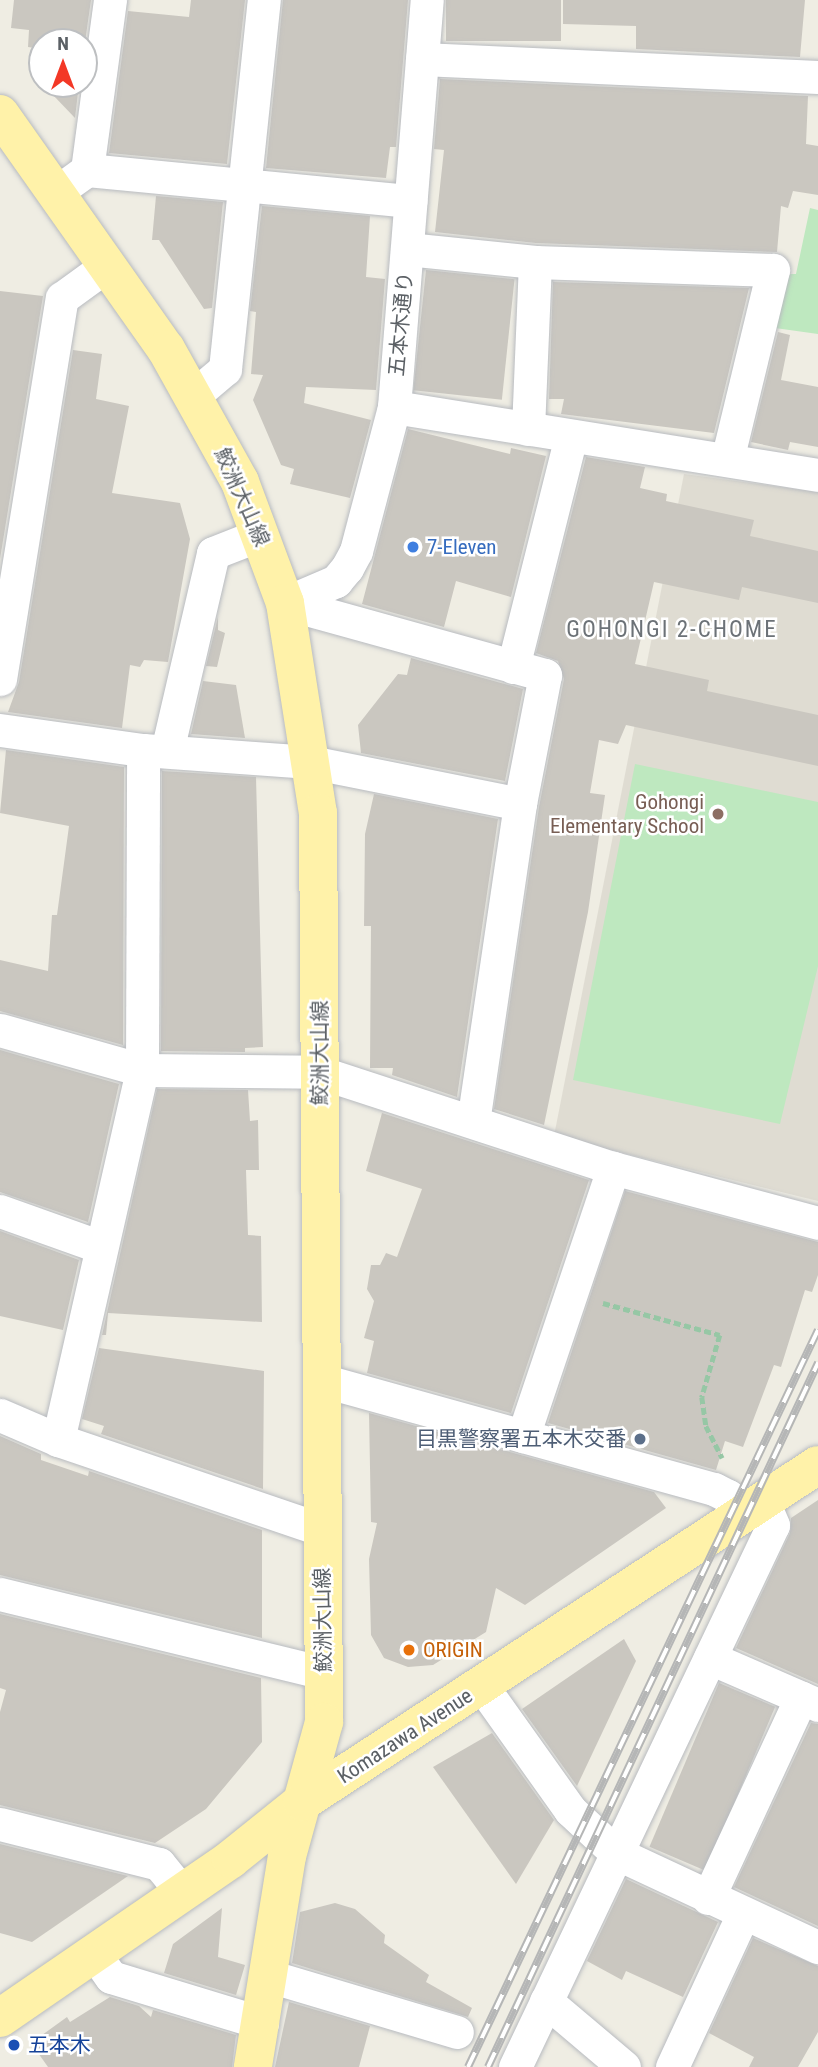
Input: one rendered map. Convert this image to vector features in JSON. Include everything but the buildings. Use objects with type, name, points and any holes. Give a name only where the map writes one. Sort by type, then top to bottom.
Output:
[{"type":"main road","name":"鮫洲大山線","points":[[0,114],[166,349],[240,482],[285,603],[317,813],[324,1722],[287,1857],[253,2067]]},
{"type":"main road","name":"Komazawa Avenue","points":[[0,2018],[231,1859],[302,1802],[482,1686],[743,1503],[818,1465]]},
{"type":"street","points":[[87,170],[110,0]]},
{"type":"street","points":[[192,397],[225,369],[264,0]]},
{"type":"street","name":"五本木通り","points":[[285,603],[337,581],[347,568],[356,551],[394,407],[427,0]]},
{"type":"street","points":[[422,59],[817,72]]},
{"type":"street","points":[[55,193],[87,170],[411,201]]},
{"type":"street","points":[[407,249],[535,262],[773,270],[727,460]]},
{"type":"street","points":[[527,429],[535,262]]},
{"type":"street","points":[[0,679],[62,299],[106,266]]},
{"type":"street","points":[[394,407],[818,475]]},
{"type":"street","points":[[513,667],[571,436]]},
{"type":"street","points":[[58,1440],[142,1070],[155,750],[213,553],[259,535]]},
{"type":"street","points":[[285,603],[545,675],[520,804],[473,1121]]},
{"type":"street","points":[[0,730],[155,750],[310,762],[520,804]]},
{"type":"street","points":[[0,1030],[142,1070],[319,1072],[613,1168],[818,1223]]},
{"type":"street","points":[[523,1436],[613,1168]]},
{"type":"street","points":[[0,1211],[101,1247]]},
{"type":"street","points":[[321,1380],[523,1436],[743,1503],[773,1525],[515,2067]]},
{"type":"street","points":[[0,1415],[58,1440],[322,1530]]},
{"type":"street","points":[[0,1594],[323,1673]]},
{"type":"street","points":[[708,1898],[810,1702],[710,1658]]},
{"type":"street","points":[[482,1686],[570,1810],[616,1853],[818,1947]]},
{"type":"street","points":[[0,1824],[159,1864],[181,1891]]},
{"type":"street","points":[[672,2067],[743,1914]]},
{"type":"street","points":[[94,1953],[111,1978],[262,2023]]},
{"type":"street","points":[[269,1976],[457,2032]]},
{"type":"street","points":[[546,2001],[624,2067]]},
{"type":"path","points":[[572,1294],[719,1335],[702,1397],[706,1426],[720,1447],[743,1503]]},
{"type":"shaded area","name":"Gohongi Elementary School","points":[[684,474],[818,492],[818,1201],[554,1136]]},
{"type":"green space","points":[[810,208],[818,210],[818,334],[775,328],[790,274],[796,274]]},
{"type":"green space","points":[[635,764],[818,802],[818,966],[780,1124],[573,1080]]},
{"type":"railway","points":[[468,2067],[818,1330]]},
{"type":"railway","points":[[488,2067],[818,1363]]},
{"type":"place","name":"7-Eleven","points":[[413,547]]},
{"type":"place","name":"Gohongi Elementary School","points":[[718,814]]},
{"type":"place","name":"目黒警察署五本木交番","points":[[640,1439]]},
{"type":"place","name":"ORIGIN","points":[[409,1650]]},
{"type":"place","name":"五本木","points":[[14,2045]]},
{"type":"district","name":"GOHONGI 2-CHOME","points":[[672,630]]}]
